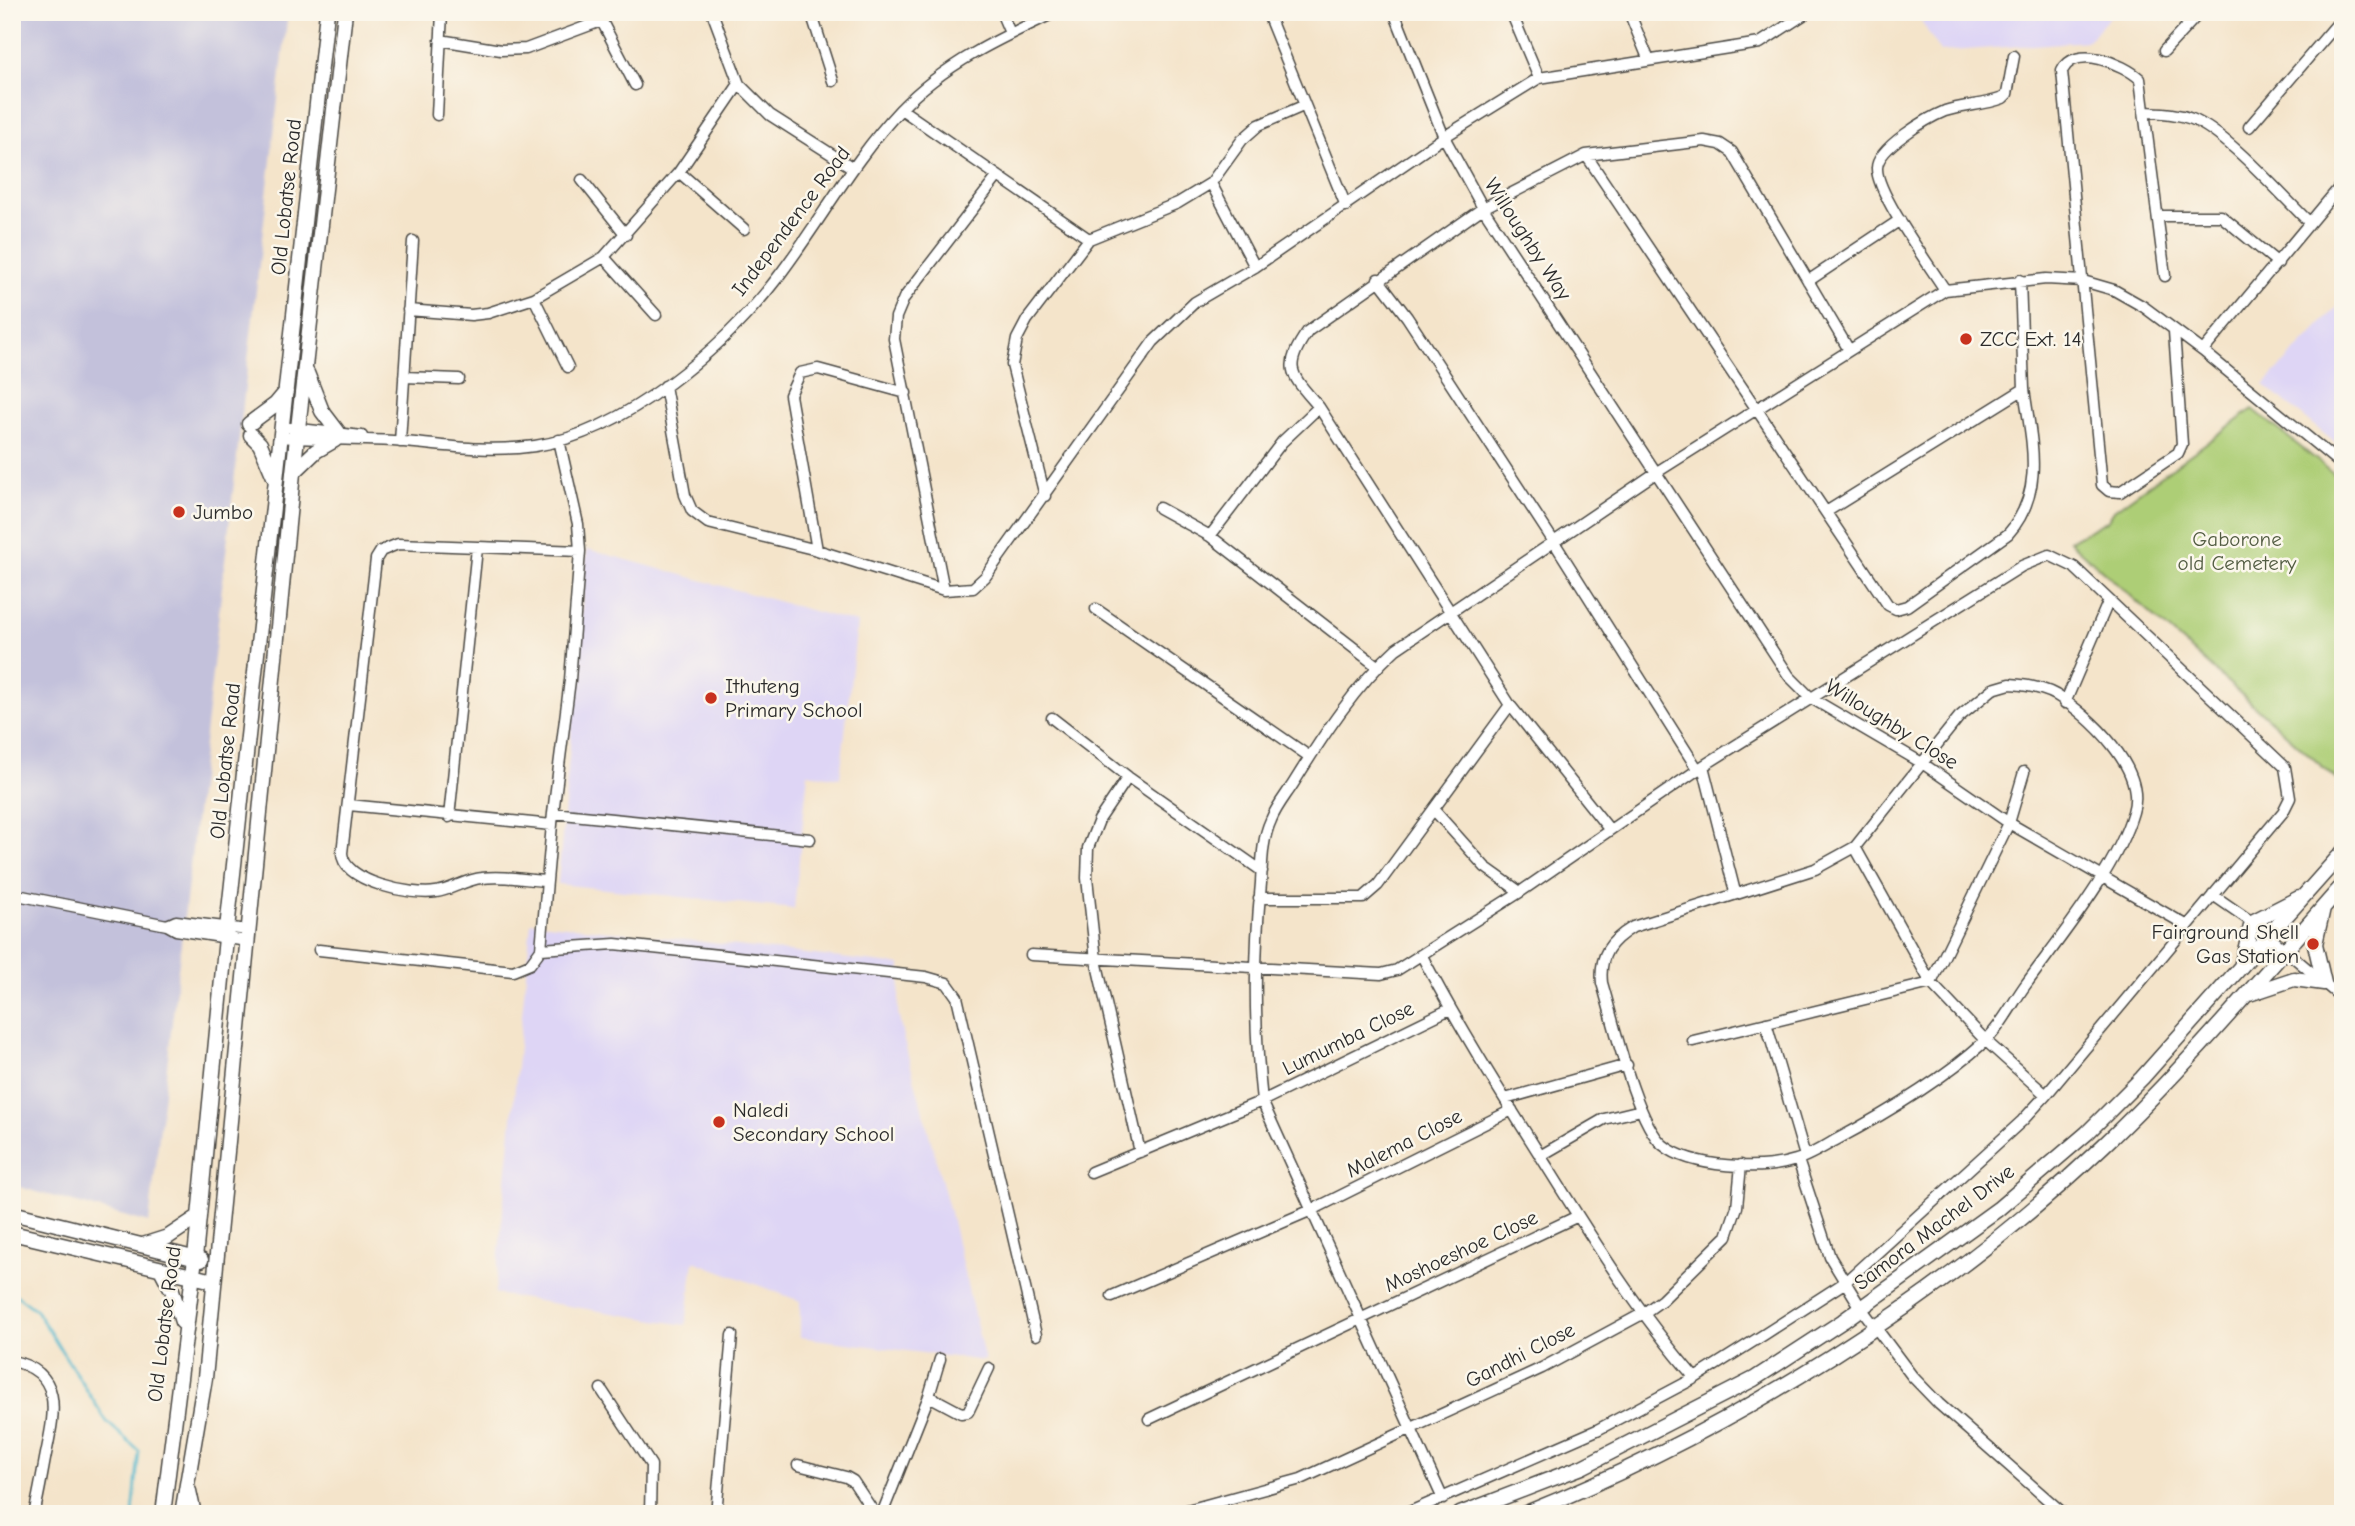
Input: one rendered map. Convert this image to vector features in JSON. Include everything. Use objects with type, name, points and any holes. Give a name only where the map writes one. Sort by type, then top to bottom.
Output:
[{"type":"main road","name":"Old Lobatse Road","points":[[163,1514],[183,1330],[195,1258],[227,933],[327,12]]},
{"type":"main road","name":"Old Lobatse Road","points":[[182,1514],[205,1378],[293,473],[345,12]]},
{"type":"main road","points":[[293,473],[337,436],[322,411],[305,369]]},
{"type":"main road","points":[[277,484],[260,444],[250,429],[286,392]]},
{"type":"main road","name":"Samora Machel Drive","points":[[1460,1514],[1582,1468],[1754,1380],[1861,1308],[1998,1209],[2087,1133],[2142,1078],[2343,852]]},
{"type":"main road","name":"Samora Machel Drive","points":[[1524,1514],[1594,1486],[1764,1396],[1875,1326],[1995,1241],[2101,1148],[2157,1093],[2343,885]]},
{"type":"main road","points":[[2241,968],[2252,922],[2305,895]]},
{"type":"main road","points":[[2244,996],[2294,979],[2324,983],[2315,944],[2323,907]]},
{"type":"main road","points":[[12,1213],[214,1264]]},
{"type":"main road","points":[[142,1245],[168,1237],[198,1217]]},
{"type":"main road","points":[[12,1233],[162,1271],[213,1281]]},
{"type":"main road","points":[[162,1271],[172,1290],[183,1330]]},
{"type":"main road","points":[[188,1482],[194,1514]]},
{"type":"street","points":[[437,115],[442,12]]},
{"type":"street","points":[[712,12],[739,84],[770,115],[853,168]]},
{"type":"street","points":[[811,12],[833,81]]},
{"type":"street","points":[[1001,12],[1010,33]]},
{"type":"street","name":"Independence Road","points":[[282,432],[472,451],[536,446],[603,424],[665,386],[737,324],[778,277],[853,168],[901,109],[979,48],[1056,12]]},
{"type":"street","points":[[1267,12],[1303,106],[1346,206]]},
{"type":"street","name":"Willoughby Way","points":[[1394,12],[1444,137],[1483,208],[1657,472]]},
{"type":"street","points":[[1511,12],[1539,78]]},
{"type":"street","points":[[1629,12],[1648,58]]},
{"type":"street","points":[[2164,51],[2200,12]]},
{"type":"street","points":[[665,386],[685,495],[692,511],[708,523],[817,550],[944,590],[973,588],[985,577],[1045,496],[1153,342],[1195,302],[1255,267],[1444,137],[1539,78],[1648,58],[1728,50],[1760,43],[1806,13]]},
{"type":"street","points":[[440,40],[501,50],[526,49],[599,17],[635,85]]},
{"type":"street","points":[[2249,127],[2343,17]]},
{"type":"street","points":[[1945,290],[1900,220],[1878,178],[1876,164],[1884,152],[1922,122],[2003,98],[2007,94],[2014,56]]},
{"type":"street","points":[[2165,276],[2140,79],[2130,70],[2103,60],[2074,58],[2066,62],[2062,71],[2102,485],[2109,491],[2120,492],[2178,453],[2182,444],[2174,331]]},
{"type":"street","points":[[408,310],[471,315],[534,298],[604,257],[679,172],[739,84]]},
{"type":"street","points":[[1045,496],[1012,365],[1017,339],[1027,320],[1089,239],[1178,203],[1211,183],[1242,141],[1259,125],[1303,106]]},
{"type":"street","points":[[901,109],[1089,239]]},
{"type":"street","points":[[2144,112],[2173,113],[2194,120],[2222,140],[2309,222]]},
{"type":"street","points":[[1609,829],[1510,705],[1319,407],[1293,376],[1290,363],[1297,346],[1308,331],[1378,279],[1483,208],[1586,155],[1704,141],[1720,144],[1732,152],[1849,350]]},
{"type":"street","points":[[1586,155],[1759,409],[1888,605],[1896,609],[1907,606],[2008,534],[2021,519],[2033,482],[2034,455],[2024,389],[2020,280]]},
{"type":"street","points":[[679,172],[744,229]]},
{"type":"street","points":[[944,590],[894,338],[896,317],[904,298],[998,176]]},
{"type":"street","points":[[582,180],[626,235]]},
{"type":"street","points":[[1211,183],[1255,267]]},
{"type":"street","points":[[2203,351],[2343,183]]},
{"type":"street","points":[[2159,216],[2221,216],[2278,263]]},
{"type":"street","points":[[1808,281],[1900,220]]},
{"type":"street","points":[[400,442],[413,241]]},
{"type":"street","points":[[604,257],[656,315]]},
{"type":"street","points":[[1378,279],[1407,317],[1700,768],[1735,892]]},
{"type":"street","points":[[1443,1499],[1361,1320],[1314,1209],[1262,1101],[1256,967],[1259,898],[1270,820],[1310,757],[1377,666],[1451,610],[1657,472],[1945,290],[2020,280],[2083,281],[2114,290],[2144,307],[2203,351],[2343,466]]},
{"type":"street","points":[[534,298],[568,367]]},
{"type":"street","points":[[817,550],[790,395],[794,380],[800,373],[818,369],[906,393]]},
{"type":"street","points":[[404,377],[459,379]]},
{"type":"street","points":[[1826,512],[2024,389]]},
{"type":"street","points":[[1210,536],[1282,442],[1319,407]]},
{"type":"street","points":[[319,950],[513,971],[530,964],[541,949],[553,813],[570,680],[580,551],[579,524],[559,440]]},
{"type":"street","name":"Willoughby Close","points":[[1657,472],[1768,648],[1789,676],[1811,698],[1922,763],[2009,823],[2186,925]]},
{"type":"street","points":[[1159,508],[1210,536],[1377,666]]},
{"type":"street","points":[[547,881],[486,877],[435,893],[411,892],[382,885],[354,873],[342,858],[376,559],[386,547],[398,544],[580,551]]},
{"type":"street","points":[[449,817],[477,548]]},
{"type":"street","points":[[1031,955],[1381,974],[1397,970],[1520,892],[1700,768],[2037,557],[2049,555],[2074,567],[2285,767],[2290,798],[2283,812],[2046,1095],[2022,1121],[1844,1283],[1695,1378],[1597,1430],[1405,1514]]},
{"type":"street","points":[[2065,703],[2109,600]]},
{"type":"street","points":[[1096,609],[1310,757]]},
{"type":"street","points":[[2010,684],[2034,686],[2065,703],[2110,740],[2123,758],[2135,792],[2134,811],[2102,878],[1986,1041],[1868,1124],[1801,1158],[1741,1165],[1699,1161],[1673,1152],[1655,1136],[1641,1110],[1602,983],[1600,964],[1605,951],[1617,937],[1633,927],[1735,892],[1815,869],[1855,847],[1922,763],[1959,717],[1993,689],[2010,684]]},
{"type":"street","points":[[1259,898],[1363,898],[1378,886],[1510,705]]},
{"type":"street","points":[[1052,718],[1128,777],[1262,871]]},
{"type":"street","points":[[1931,983],[2009,823],[2024,772]]},
{"type":"street","points":[[1128,777],[1099,820],[1088,848],[1087,878],[1096,960],[1140,1152]]},
{"type":"street","points":[[349,805],[449,817],[552,825]]},
{"type":"street","points":[[1434,810],[1485,867],[1520,892]]},
{"type":"street","points":[[553,813],[810,839]]},
{"type":"street","points":[[1855,847],[1931,983],[1986,1041],[2046,1095]]},
{"type":"street","points":[[12,894],[167,925],[176,930],[248,936]]},
{"type":"street","points":[[2213,895],[2252,922],[2343,999]]},
{"type":"street","points":[[541,949],[615,944],[926,976],[947,983],[957,997],[1036,1335]]},
{"type":"street","points":[[1422,956],[1450,1009],[1511,1111],[1578,1216],[1644,1313],[1695,1378]]},
{"type":"street","points":[[1693,1041],[1931,983]]},
{"type":"street","name":"Lumumba Close","points":[[1091,1172],[1262,1101],[1450,1009]]},
{"type":"street","points":[[1766,1023],[1830,1257],[1844,1283],[1912,1376],[1939,1404],[2064,1514]]},
{"type":"street","points":[[1505,1099],[1627,1065]]},
{"type":"street","points":[[1540,1156],[1604,1119],[1641,1110]]},
{"type":"street","name":"Malema Close","points":[[1112,1296],[1314,1209],[1511,1111]]},
{"type":"street","name":"Gandhi Close","points":[[1173,1514],[1290,1483],[1413,1430],[1542,1368],[1644,1313],[1671,1292],[1727,1236],[1737,1207],[1741,1165]]},
{"type":"street","name":"Moshoeshoe Close","points":[[1149,1419],[1578,1216]]},
{"type":"street","points":[[716,1514],[732,1335]]},
{"type":"street","points":[[882,1514],[929,1396],[940,1360]]},
{"type":"street","points":[[12,1362],[38,1371],[46,1380],[54,1403],[34,1514]]},
{"type":"street","points":[[929,1396],[965,1413],[989,1368]]},
{"type":"street","points":[[601,1389],[652,1465],[650,1514]]},
{"type":"street","points":[[797,1465],[846,1477],[857,1486],[875,1514]]},
{"type":"shaded area","points":[[12,12],[288,12],[149,1223],[12,1185]]},
{"type":"shaded area","points":[[1916,12],[2114,12],[2088,41],[1940,52]]},
{"type":"shaded area","points":[[2343,301],[2343,449],[2264,385]]},
{"type":"shaded area","name":"Ithuteng Primary School","points":[[587,549],[857,623],[840,778],[808,773],[794,909],[558,884]]},
{"type":"shaded area","name":"Naledi Secondary School","points":[[531,922],[901,965],[898,1012],[903,1037],[949,1208],[985,1361],[800,1337],[800,1301],[694,1261],[686,1325],[495,1294]]},
{"type":"green space","name":"Gaborone old Cemetery","points":[[2253,409],[2343,481],[2343,785],[2069,541],[2107,521],[2114,510]]},
{"type":"waterway","points":[[12,1292],[35,1309],[107,1422],[139,1451],[133,1514]]},
{"type":"place","name":"ZCC Ext. 14","points":[[1966,339]]},
{"type":"place","name":"Jumbo","points":[[179,512]]},
{"type":"place","name":"Ithuteng Primary School","points":[[711,698]]},
{"type":"place","name":"Fairground Shell Gas Station","points":[[2313,944]]},
{"type":"place","name":"Naledi Secondary School","points":[[719,1122]]}]
